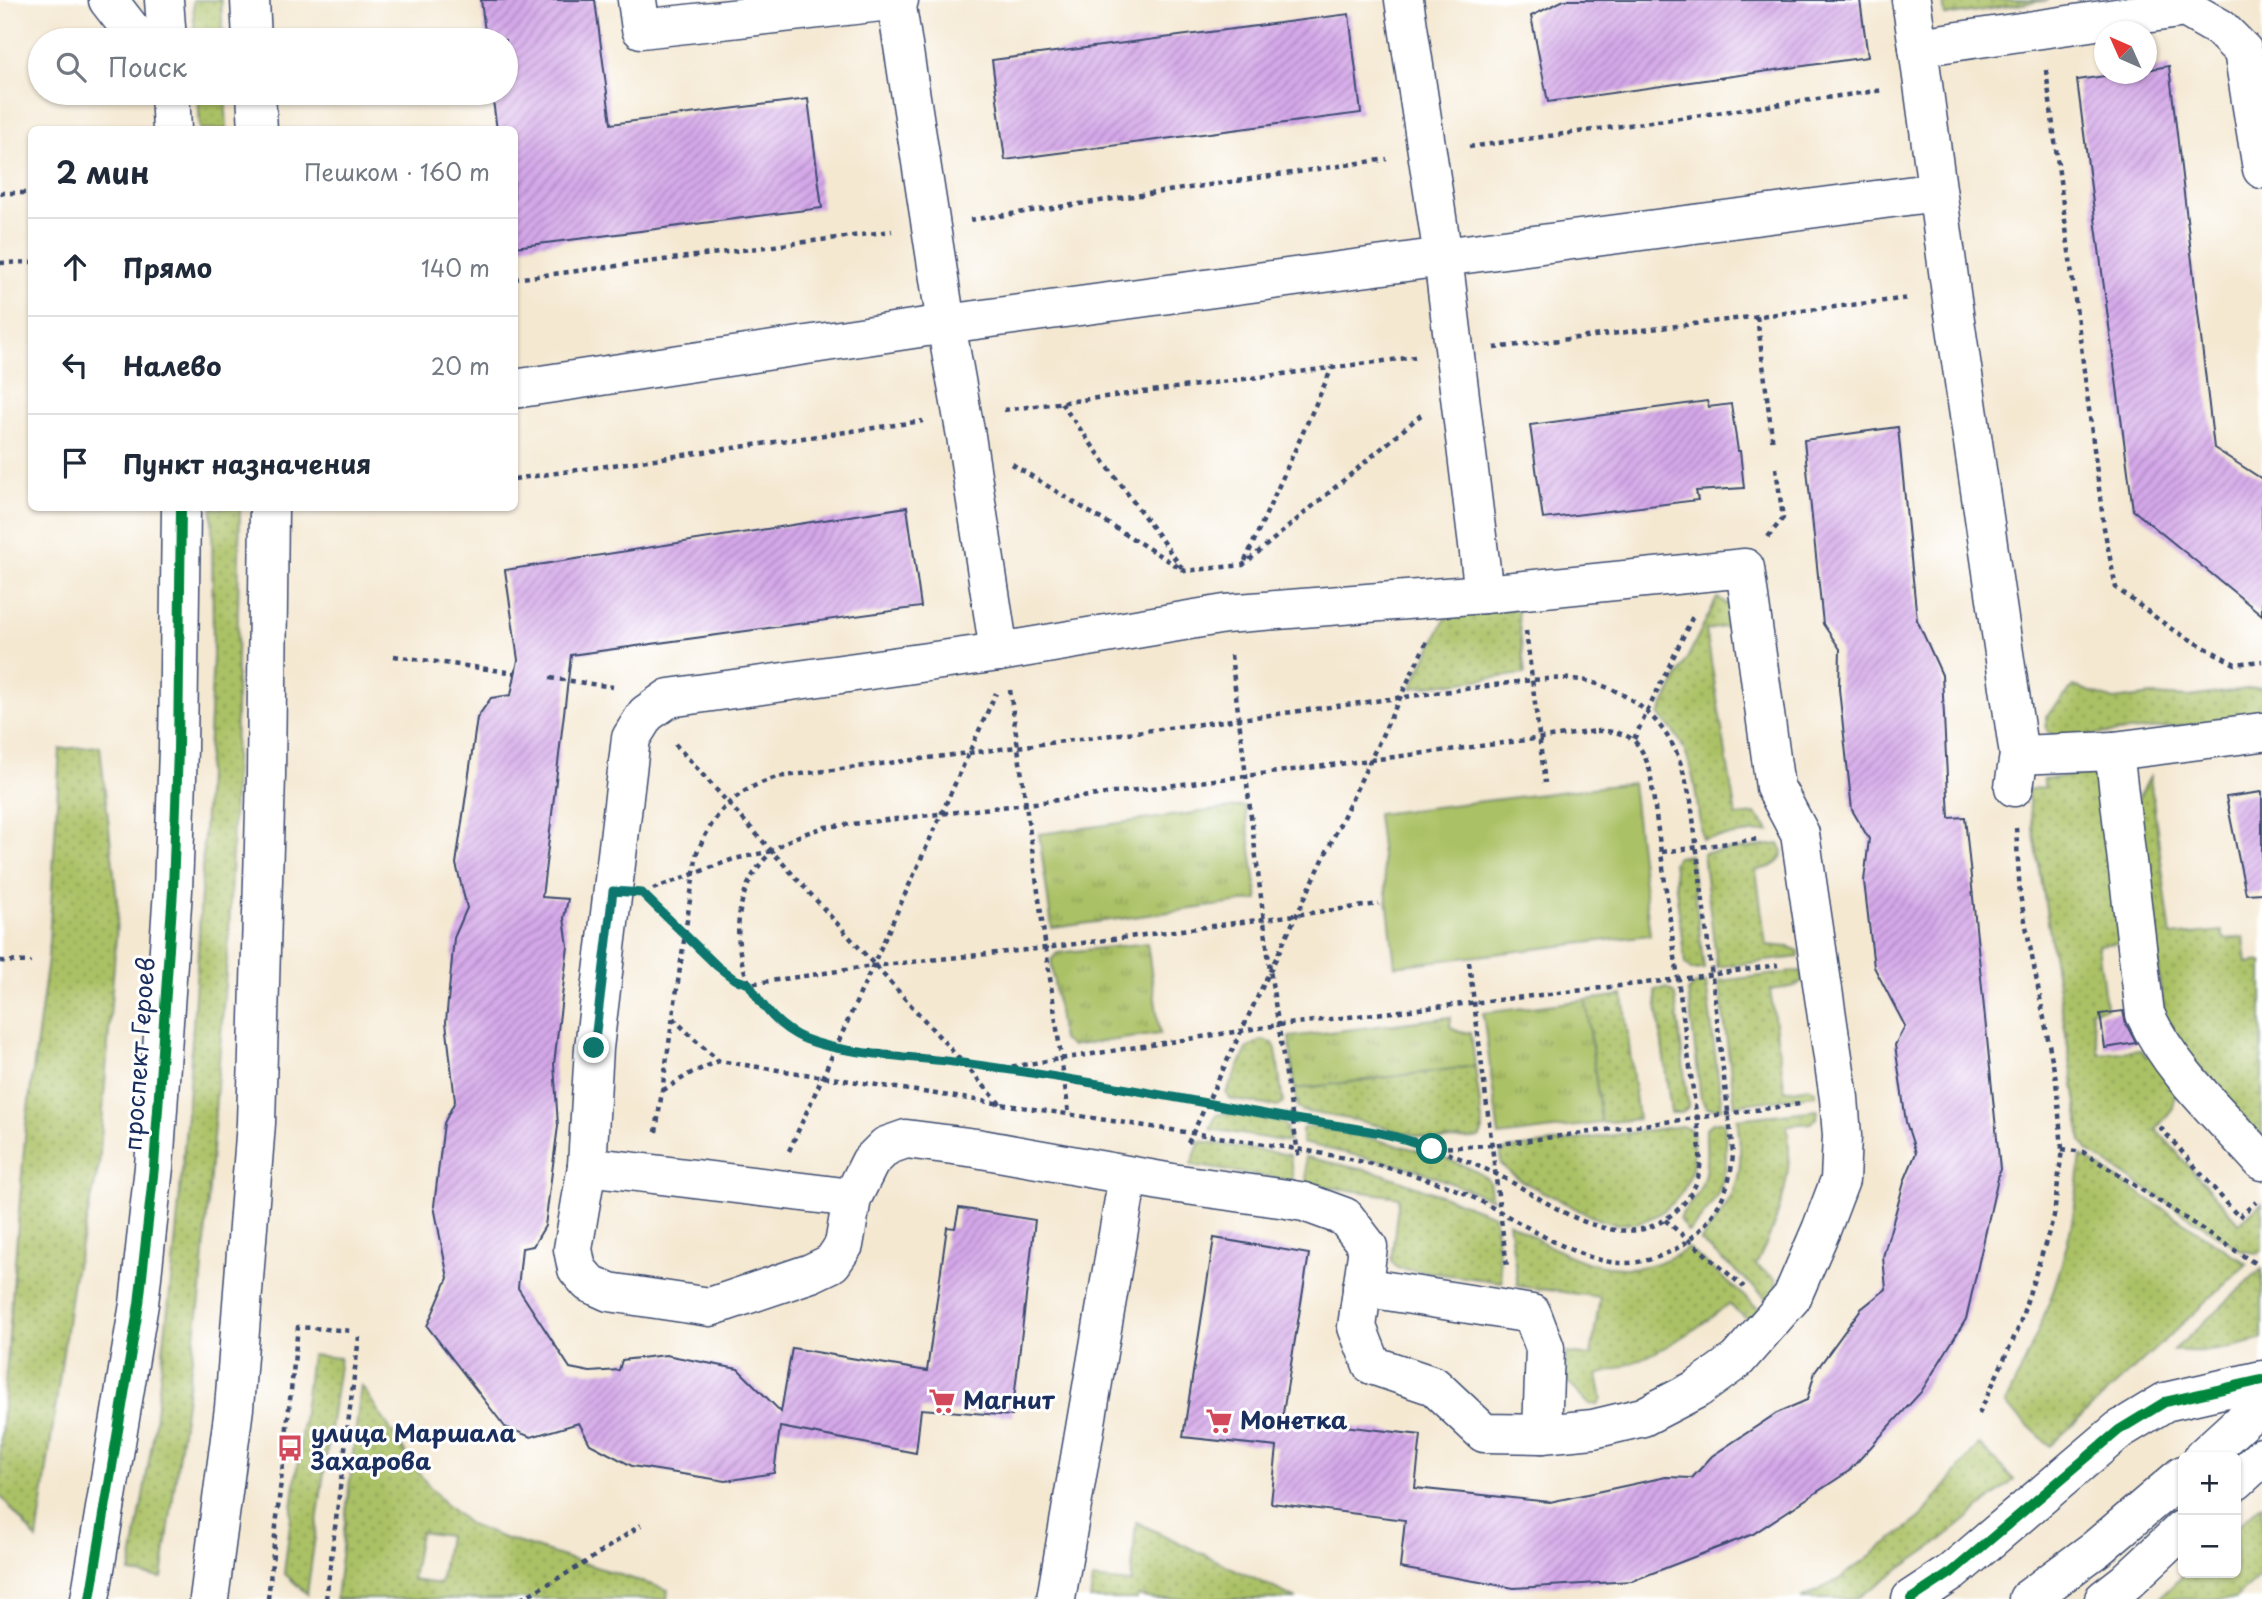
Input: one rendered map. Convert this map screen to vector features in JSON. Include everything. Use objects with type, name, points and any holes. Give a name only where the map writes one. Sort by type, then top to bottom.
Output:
[{"type":"street","points":[[108,0],[130,28]]},
{"type":"street","points":[[164,0],[166,28]]},
{"type":"street","points":[[250,0],[251,28]]},
{"type":"street","points":[[637,0],[641,29],[898,0],[929,226],[1003,662]]},
{"type":"street","points":[[1404,0],[1457,367],[1503,592]]},
{"type":"street","points":[[1911,0],[2016,771],[2114,751],[2262,732]]},
{"type":"street","points":[[1917,47],[2185,8],[2220,27],[2243,51],[2262,169]]},
{"type":"street","points":[[171,105],[172,126]]},
{"type":"street","points":[[257,105],[258,126]]},
{"type":"street","points":[[518,388],[946,324],[1937,192]]},
{"type":"street","name":"проспект Героев","points":[[90,1599],[139,1304],[154,1167],[173,890],[179,736],[181,511]]},
{"type":"street","points":[[209,1599],[234,1408],[256,1124],[266,775],[269,511]]},
{"type":"street","points":[[1729,570],[1775,787],[1800,834],[1839,1098],[1842,1136],[1840,1180],[1792,1297],[1737,1360],[1697,1389],[1643,1417],[1593,1429],[1542,1434],[1484,1433],[1434,1386],[1372,1364],[1357,1326],[1368,1247],[1345,1216],[1304,1202],[906,1139],[886,1146],[870,1162],[852,1198],[844,1245],[832,1263],[811,1273],[710,1307],[609,1292],[589,1283],[577,1269],[573,1250],[587,1166],[594,1048],[628,892],[631,738],[646,714],[669,698],[1003,662],[1225,614],[1446,599],[1503,592],[1729,570]]},
{"type":"street","points":[[2114,751],[2145,1014],[2156,1040],[2262,1161]]},
{"type":"street","points":[[587,1166],[852,1198]]},
{"type":"street","points":[[1056,1599],[1128,1176]]},
{"type":"street","points":[[1362,1287],[1532,1314],[1545,1348],[1542,1434]]},
{"type":"street","points":[[1911,1599],[1952,1572],[2119,1430],[2165,1402],[2262,1380]]},
{"type":"street","points":[[2208,1452],[2262,1403]]},
{"type":"street","points":[[2241,1476],[2262,1457]]},
{"type":"street","points":[[2028,1599],[2097,1548],[2178,1479]]},
{"type":"street","points":[[2104,1599],[2178,1534]]},
{"type":"path","points":[[2041,28],[2104,527],[2116,588],[2173,630],[2235,664],[2262,661]]},
{"type":"path","points":[[518,278],[929,226],[1922,84]]},
{"type":"path","points":[[0,194],[28,193]]},
{"type":"path","points":[[0,262],[28,262]]},
{"type":"path","points":[[518,479],[964,426],[1061,403],[1332,368],[1457,367],[1757,316],[1951,293]]},
{"type":"path","points":[[1757,316],[1773,445]]},
{"type":"path","points":[[964,426],[1185,571],[1243,565],[1457,367]]},
{"type":"path","points":[[1243,565],[1332,368]]},
{"type":"path","points":[[1061,403],[1185,571]]},
{"type":"path","points":[[1634,739],[1729,570],[1783,518],[1776,468]]},
{"type":"path","points":[[1503,592],[1532,680],[1545,783]]},
{"type":"path","points":[[1172,1183],[1206,1103],[1446,599]]},
{"type":"path","points":[[1229,645],[1248,776],[1270,970],[1304,1202]]},
{"type":"path","points":[[394,656],[516,673]]},
{"type":"path","points":[[1003,662],[1019,747],[1076,1168]]},
{"type":"path","points":[[771,1190],[969,753],[1003,662]]},
{"type":"path","points":[[550,678],[563,680]]},
{"type":"path","points":[[650,1175],[662,1091],[686,935],[697,852],[711,822],[728,803],[752,785],[777,777],[1532,680],[1573,678],[1624,695],[1648,711],[1670,739],[1679,761],[1691,801],[1733,1153],[1731,1175],[1713,1217],[1689,1241],[1670,1252],[1642,1262],[1611,1262],[1549,1238],[1501,1210],[1448,1186],[1372,1163],[1297,1149],[719,1061],[691,1073],[662,1091]]},
{"type":"path","points":[[646,714],[1010,1115]]},
{"type":"path","points":[[628,892],[694,874],[734,859],[772,851],[799,835],[825,827],[1027,804],[1597,731],[1618,731],[1634,739],[1645,755],[1650,771],[1697,1118],[1699,1174],[1689,1196],[1665,1220],[1637,1230],[1604,1227],[1570,1215],[1497,1175],[1410,1139],[964,1063],[836,1048],[804,1039],[779,1024],[761,1004],[749,984],[739,956],[738,924],[744,898],[755,874],[772,851]]},
{"type":"path","points":[[1979,1414],[2018,1329],[2054,1216],[2062,1149],[2056,1080],[2020,895],[2016,771]]},
{"type":"path","points":[[1662,852],[1800,834]]},
{"type":"path","points":[[628,892],[686,935],[734,979],[749,984],[873,966],[1045,948],[1379,904]]},
{"type":"path","points":[[998,1069],[1279,1025],[1680,979],[1819,959]]},
{"type":"path","points":[[0,961],[31,962]]},
{"type":"path","points":[[1469,962],[1512,1311]]},
{"type":"path","points":[[673,1018],[719,1061]]},
{"type":"path","points":[[1432,1149],[1493,1145],[1839,1098]]},
{"type":"path","points":[[2160,1126],[2239,1217],[2262,1196]]},
{"type":"path","points":[[2062,1149],[2083,1152],[2256,1264]]},
{"type":"path","points":[[1665,1220],[1777,1315]]},
{"type":"path","points":[[268,1599],[298,1327],[354,1331]]},
{"type":"path","points":[[326,1599],[359,1337]]},
{"type":"path","points":[[521,1599],[580,1566],[641,1525]]},
{"type":"green space","points":[[193,0],[221,0],[222,28],[194,28]]},
{"type":"green space","points":[[1943,0],[2048,0],[1945,16]]},
{"type":"green space","points":[[199,105],[226,105],[227,126],[200,126]]},
{"type":"green space","points":[[212,511],[240,511],[229,932],[201,1292],[162,1578],[130,1573],[154,1431],[187,1114],[213,656]]},
{"type":"green space","points":[[1717,598],[1730,605],[1736,619],[1733,625],[1706,630],[1736,816],[1756,814],[1770,831],[1702,839],[1695,789],[1685,752],[1678,738],[1659,715]]},
{"type":"green space","points":[[1517,608],[1525,674],[1411,688],[1446,617]]},
{"type":"green space","points":[[2074,686],[2114,700],[2152,695],[2189,697],[2262,687],[2262,718],[2058,738],[2047,731],[2046,716]]},
{"type":"green space","points":[[100,746],[118,910],[99,1165],[73,1280],[37,1540],[0,1495],[0,1448],[26,1124],[48,959],[60,749]]},
{"type":"green space","points":[[2093,774],[2098,780],[2125,942],[2098,945],[2106,1008],[2091,1010],[2099,1054],[2140,1050],[2146,1057],[2150,1053],[2176,1092],[2173,1108],[2156,1129],[2239,1223],[2262,1203],[2262,1250],[2258,1253],[2242,1251],[2088,1151],[2081,1141],[2027,790],[2045,787],[2043,779]]},
{"type":"green space","points":[[2150,777],[2171,936],[2222,931],[2224,939],[2244,937],[2247,963],[2262,961],[2262,1138],[2166,1029],[2136,809]]},
{"type":"green space","points":[[1632,783],[1650,935],[1395,966],[1377,814]]},
{"type":"green space","points":[[1245,806],[1258,900],[1052,928],[1039,834]]},
{"type":"green space","points":[[1779,844],[1783,851],[1777,864],[1756,870],[1766,945],[1789,947],[1799,951],[1799,957],[1717,967],[1703,853]]},
{"type":"green space","points":[[1690,855],[1704,969],[1691,970],[1685,964],[1673,862],[1677,857]]},
{"type":"green space","points":[[1147,943],[1160,1034],[1071,1046],[1062,1040],[1051,960],[1057,953]]},
{"type":"green space","points":[[1801,971],[1802,981],[1797,986],[1770,990],[1785,1091],[1809,1087],[1816,1095],[1735,1105],[1719,981]]},
{"type":"green space","points":[[1706,983],[1722,1108],[1707,1108],[1701,1099],[1688,991],[1694,985]]},
{"type":"green space","points":[[1666,988],[1675,996],[1688,1103],[1682,1113],[1671,1113],[1655,990]]},
{"type":"green space","points":[[1623,995],[1638,1119],[1601,1123],[1586,1000]]},
{"type":"green space","points":[[1586,1000],[1601,1123],[1499,1136],[1483,1013]]},
{"type":"green space","points":[[1451,1017],[1450,1026],[1460,1032],[1471,1032],[1475,1066],[1295,1089],[1289,1037]]},
{"type":"green space","points":[[1261,1040],[1273,1043],[1276,1049],[1283,1103],[1278,1107],[1230,1099],[1226,1093],[1247,1049]]},
{"type":"green space","points":[[1475,1066],[1483,1130],[1476,1139],[1434,1140],[1355,1120],[1302,1111],[1297,1106],[1295,1089]]},
{"type":"green space","points":[[1818,1110],[1817,1118],[1811,1123],[1787,1125],[1787,1179],[1778,1215],[1756,1265],[1776,1280],[1777,1287],[1768,1299],[1700,1241],[1723,1211],[1736,1185],[1740,1157],[1737,1119]]},
{"type":"green space","points":[[1225,1113],[1281,1122],[1286,1126],[1289,1142],[1210,1129],[1216,1115]]},
{"type":"green space","points":[[1724,1121],[1726,1155],[1722,1181],[1711,1206],[1688,1232],[1679,1219],[1696,1196],[1704,1178],[1706,1128],[1713,1123]]},
{"type":"green space","points":[[1310,1126],[1405,1147],[1457,1163],[1489,1181],[1492,1199],[1415,1169],[1302,1143],[1302,1129]]},
{"type":"green space","points":[[1682,1126],[1692,1130],[1694,1149],[1688,1180],[1667,1208],[1657,1215],[1634,1223],[1613,1223],[1588,1215],[1527,1184],[1501,1164],[1501,1154],[1507,1149]]},
{"type":"green space","points":[[1200,1141],[1290,1155],[1293,1181],[1191,1165]]},
{"type":"green space","points":[[2081,1155],[2247,1264],[2050,1446],[2005,1404],[2034,1340],[2065,1253],[2077,1193]]},
{"type":"green space","points":[[1305,1157],[1383,1174],[1494,1215],[1502,1282],[1397,1268],[1391,1261],[1399,1197],[1307,1184]]},
{"type":"green space","points":[[1509,1222],[1553,1248],[1596,1265],[1640,1267],[1664,1260],[1688,1248],[1760,1310],[1747,1319],[1729,1304],[1667,1346],[1633,1363],[1597,1375],[1602,1399],[1598,1405],[1589,1404],[1566,1380],[1566,1353],[1591,1356],[1600,1297],[1518,1286]]},
{"type":"green space","points":[[2262,1269],[2262,1339],[2218,1350],[2174,1350]]},
{"type":"green space","points":[[311,1355],[340,1358],[307,1594],[284,1573]]},
{"type":"green space","points":[[361,1385],[423,1479],[445,1504],[470,1525],[668,1590],[667,1599],[336,1599]],"holes":[[[420,1532],[448,1536],[440,1584],[412,1580]]]},
{"type":"green space","points":[[1979,1444],[2014,1480],[1939,1542],[1856,1599],[1801,1599],[1838,1580],[1920,1518]]},
{"type":"green space","points":[[2262,1504],[2262,1574],[2235,1599],[2158,1599],[2181,1578],[2241,1578],[2241,1523]]},
{"type":"green space","points":[[1136,1522],[1297,1599],[1153,1599],[1138,1596],[1137,1599],[1090,1599],[1093,1579],[1131,1583]]},
{"type":"building","points":[[481,0],[595,0],[611,124],[808,99],[822,208],[518,246],[518,126],[496,126],[494,105],[518,105],[518,28],[484,28]]},
{"type":"building","points":[[1564,0],[1860,0],[1868,57],[1548,102],[1531,16]]},
{"type":"building","points":[[1349,14],[1361,113],[1005,160],[992,60]]},
{"type":"building","points":[[2169,66],[2214,448],[2262,479],[2262,615],[2133,510],[2077,80],[2094,78],[2094,84],[2157,84],[2157,68]]},
{"type":"building","points":[[1707,401],[1709,407],[1731,404],[1744,488],[1696,491],[1698,500],[1543,519],[1530,425]]},
{"type":"building","points":[[1898,427],[1917,620],[1942,675],[1949,818],[1965,817],[2000,1169],[1966,1319],[1921,1392],[1849,1471],[1753,1534],[1632,1581],[1514,1588],[1400,1568],[1405,1520],[1271,1503],[1277,1447],[1183,1437],[1214,1238],[1309,1254],[1282,1419],[1421,1435],[1415,1488],[1550,1502],[1666,1477],[1692,1478],[1712,1456],[1777,1413],[1807,1400],[1815,1372],[1861,1309],[1886,1289],[1883,1257],[1905,1179],[1916,1153],[1906,1122],[1895,1045],[1905,1026],[1874,967],[1864,881],[1869,839],[1852,810],[1839,689],[1840,649],[1823,624],[1804,440]]},
{"type":"building","points":[[907,507],[921,607],[571,655],[542,897],[568,899],[564,918],[568,946],[554,1064],[558,1126],[545,1226],[533,1246],[522,1248],[518,1288],[570,1368],[590,1372],[619,1370],[622,1360],[666,1355],[738,1369],[781,1412],[792,1348],[927,1371],[947,1227],[955,1228],[959,1208],[1035,1220],[1012,1416],[921,1409],[916,1453],[780,1427],[774,1473],[726,1481],[632,1466],[590,1444],[579,1423],[531,1437],[505,1427],[427,1326],[448,1278],[434,1206],[444,1123],[455,1101],[446,1022],[454,938],[467,908],[456,864],[477,718],[491,698],[511,695],[518,660],[505,570]]},
{"type":"building","points":[[2262,792],[2262,893],[2246,894],[2226,797]]},
{"type":"building","points":[[2123,1011],[2126,1024],[2136,1043],[2105,1048],[2100,1014]]},
{"type":"cycle path","points":[[90,1599],[139,1304],[154,1167],[173,890],[181,511]]},
{"type":"cycle path","points":[[1911,1599],[1952,1572],[2119,1430],[2165,1402],[2262,1380]]},
{"type":"place","name":"Магнит","points":[[942,1401]]},
{"type":"place","name":"Монетка","points":[[1219,1421]]},
{"type":"place","name":"улица Маршала Захарова","points":[[290,1448]]},
{"type":"route","points":[[594,1048],[613,891],[642,893],[717,966],[734,979],[749,984],[761,1004],[779,1024],[804,1039],[836,1048],[964,1063],[1350,1127],[1410,1139],[1432,1149]]}]
